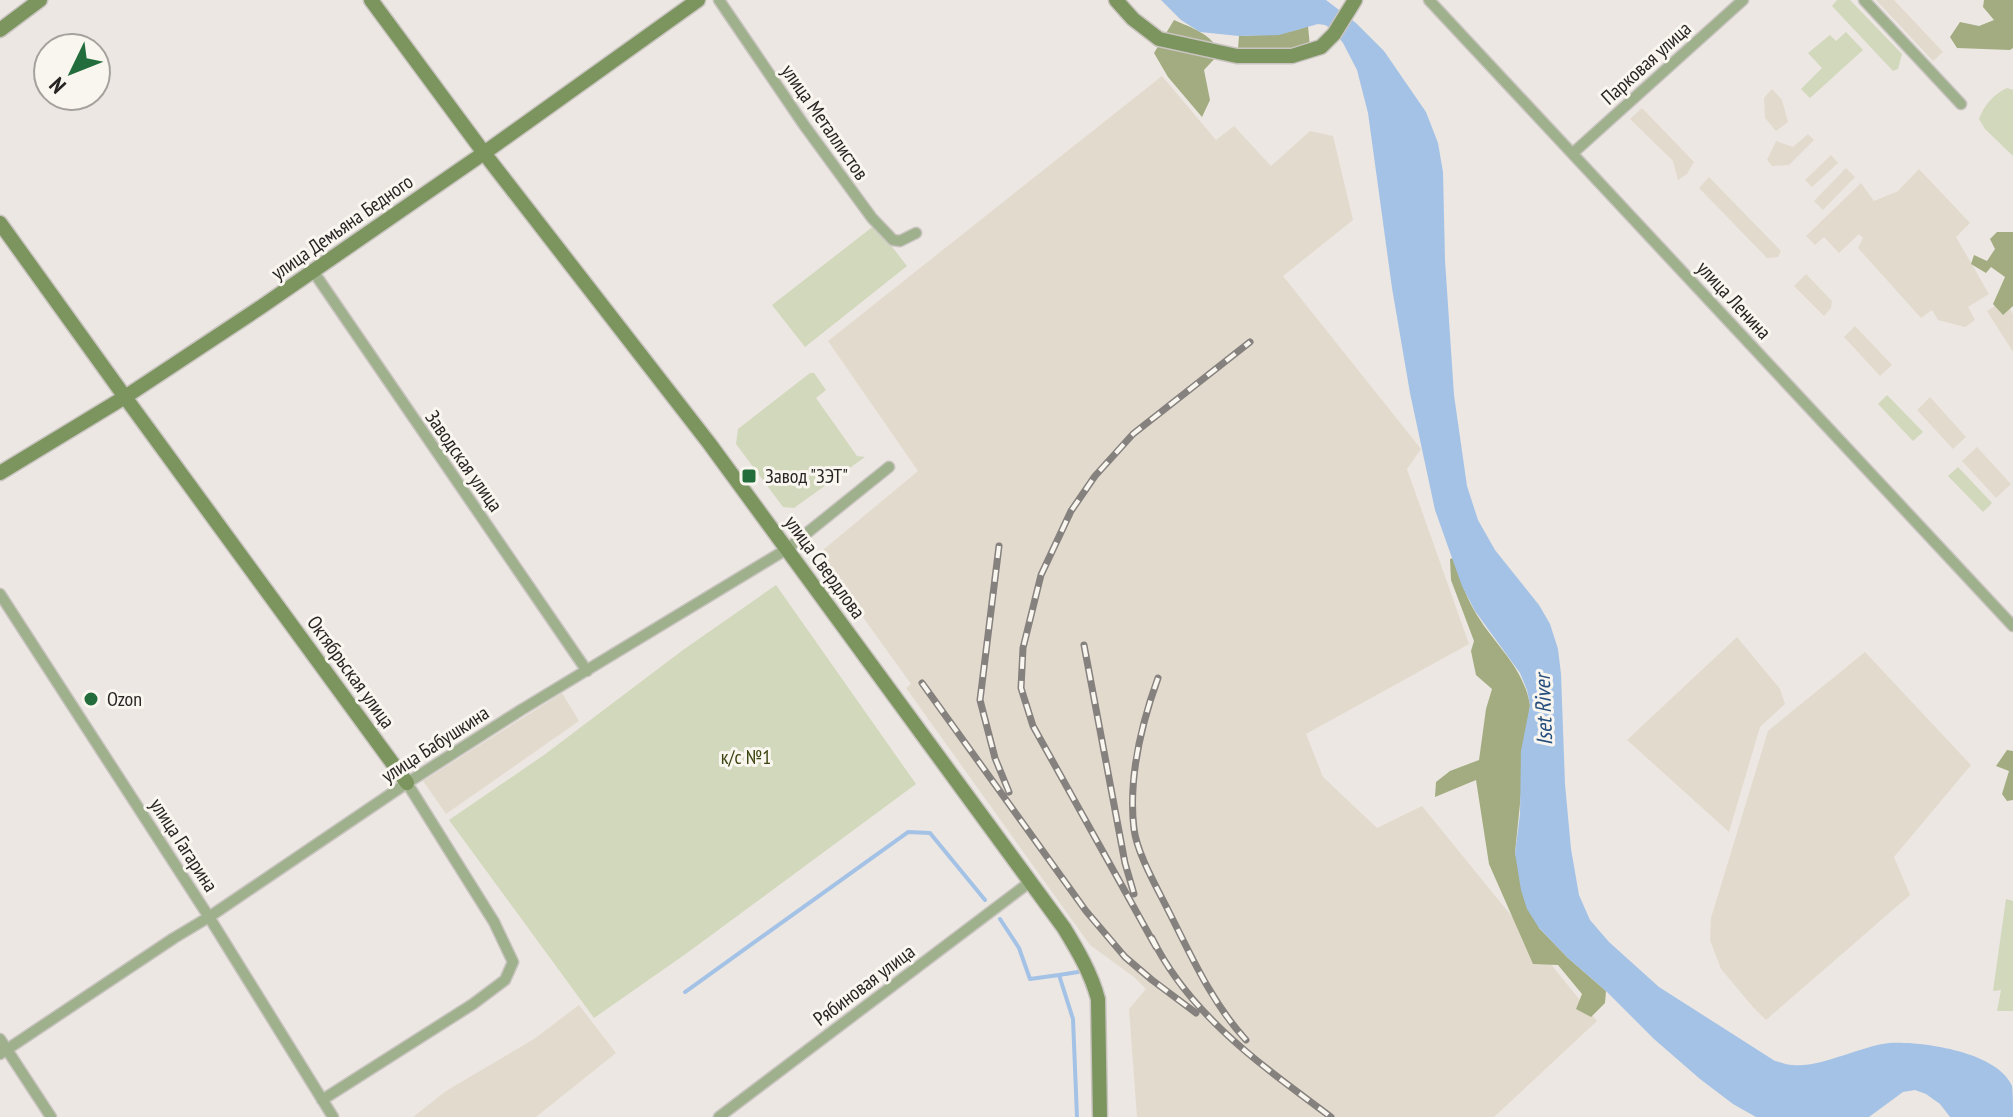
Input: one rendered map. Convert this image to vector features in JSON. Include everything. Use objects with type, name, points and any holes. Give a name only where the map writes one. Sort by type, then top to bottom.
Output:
[{"type":"street","points":[[0,30],[40,0]]},
{"type":"street","name":"улица Свердлова","points":[[371,0],[484,153],[709,443],[1064,928],[1083,959],[1098,999],[1100,1117]]},
{"type":"street","name":"улица Демьяна Бедного","points":[[0,473],[204,346],[484,153],[698,0]]},
{"type":"street","name":"улица Металлистов","points":[[719,0],[872,218],[893,240],[900,241],[916,233]]},
{"type":"street","points":[[1116,0],[1133,19],[1159,39],[1237,56],[1292,56],[1321,47],[1334,34],[1355,0]]},
{"type":"street","name":"улица Ленина","points":[[1429,0],[2013,626]]},
{"type":"street","name":"Парковая улица","points":[[1573,153],[1743,0]]},
{"type":"street","points":[[1864,0],[1961,104]]},
{"type":"street","name":"Октябрьская улица","points":[[0,223],[407,783],[494,922],[513,962],[505,980],[473,1004],[322,1100]]},
{"type":"street","name":"Заводская улица","points":[[313,271],[587,671]]},
{"type":"street","name":"улица Бабушкина","points":[[3,1051],[521,710],[787,549],[889,467]]},
{"type":"street","name":"улица Гагарина","points":[[0,594],[209,917],[333,1117]]},
{"type":"street","name":"Рябиновая улица","points":[[719,1117],[1030,882]]},
{"type":"street","points":[[0,1039],[3,1051],[51,1117]]},
{"type":"shaded area","points":[[1876,0],[1894,0],[1943,52],[1933,61]]},
{"type":"shaded area","points":[[1162,76],[1216,140],[1234,126],[1271,166],[1310,131],[1333,136],[1353,220],[1283,276],[1421,449],[1407,469],[1469,644],[1306,734],[1323,777],[1377,828],[1422,806],[1597,1021],[1494,1117],[1137,1117],[1129,1009],[1146,989],[1090,945],[906,688],[911,684],[847,595],[838,600],[818,573],[823,550],[918,471],[828,341]]},
{"type":"shaded area","points":[[1772,89],[1782,100],[1788,122],[1776,131],[1765,118],[1764,98]]},
{"type":"shaded area","points":[[1642,108],[1694,162],[1687,174],[1678,180],[1673,161],[1630,119]]},
{"type":"shaded area","points":[[1808,134],[1814,140],[1789,165],[1772,166],[1767,160],[1776,141],[1793,147]]},
{"type":"shaded area","points":[[1831,155],[1838,163],[1812,187],[1805,180]]},
{"type":"shaded area","points":[[1846,168],[1855,177],[1823,210],[1814,201]]},
{"type":"shaded area","points":[[1919,169],[1970,223],[1956,237],[1989,294],[1968,307],[1975,320],[1965,327],[1938,320],[1932,310],[1921,318],[1858,248],[1863,238],[1859,234],[1839,253],[1824,237],[1815,245],[1806,236],[1861,183],[1874,201],[1898,191]]},
{"type":"shaded area","points":[[1709,177],[1781,251],[1778,257],[1767,258],[1699,188]]},
{"type":"shaded area","points":[[1806,274],[1832,301],[1831,308],[1824,316],[1794,286]]},
{"type":"shaded area","points":[[2005,300],[2013,314],[2013,352],[1987,311]]},
{"type":"shaded area","points":[[1855,326],[1892,365],[1880,376],[1844,337]]},
{"type":"shaded area","points":[[1930,397],[1966,437],[1953,449],[1917,410]]},
{"type":"shaded area","points":[[1977,447],[2011,484],[1996,498],[1962,461]]},
{"type":"shaded area","points":[[1737,637],[1780,689],[1785,704],[1760,727],[1729,832],[1627,740]]},
{"type":"shaded area","points":[[1865,652],[1971,765],[1894,857],[1910,895],[1766,1020],[1721,969],[1710,940],[1711,918],[1768,731]]},
{"type":"shaded area","points":[[562,693],[579,721],[446,814],[423,781]]},
{"type":"shaded area","points":[[579,1005],[616,1053],[536,1117],[413,1117],[446,1091],[534,1039]]},
{"type":"green space","points":[[1837,0],[1850,0],[1902,54],[1898,69],[1893,71],[1832,6]]},
{"type":"green space","points":[[1984,0],[2013,0],[2013,48],[2010,50],[1957,48],[1950,37],[1960,22],[1979,26],[1994,20],[1983,7]]},
{"type":"green space","points":[[1174,20],[1207,36],[1220,53],[1204,70],[1210,100],[1202,117],[1168,77],[1154,53]]},
{"type":"green space","points":[[1308,26],[1310,47],[1247,58],[1238,49],[1239,36],[1283,33]]},
{"type":"green space","points":[[1846,32],[1863,50],[1810,98],[1801,89],[1822,68],[1808,53],[1830,35],[1836,41]]},
{"type":"green space","points":[[2007,88],[2013,90],[2013,156],[1979,119],[1990,100]]},
{"type":"green space","points":[[875,225],[907,266],[805,347],[772,305]]},
{"type":"green space","points":[[1997,232],[2013,232],[2013,306],[2003,315],[1993,304],[2005,277],[1991,267],[1986,273],[1971,264],[1974,255],[1987,261],[1995,249],[1990,239]]},
{"type":"green space","points":[[814,373],[826,390],[816,398],[857,456],[865,457],[794,508],[783,507],[736,444],[738,429]]},
{"type":"green space","points":[[1887,395],[1923,432],[1913,441],[1878,404]]},
{"type":"green space","points":[[1958,467],[1992,503],[1983,512],[1948,476]]},
{"type":"green space","points":[[1453,558],[1474,610],[1514,666],[1526,691],[1530,705],[1515,853],[1539,928],[1606,991],[1605,1003],[1591,1017],[1576,1009],[1582,994],[1558,965],[1533,964],[1489,864],[1476,780],[1435,797],[1436,782],[1450,771],[1479,760],[1492,689],[1476,675],[1471,651],[1474,641],[1451,580],[1450,559]]},
{"type":"green space","name":"к/с №1","points":[[776,585],[916,784],[594,1018],[449,820],[544,755],[683,650]]},
{"type":"green space","points":[[2007,750],[2013,751],[2013,800],[2007,801],[2002,794],[2009,771],[1996,766]]},
{"type":"green space","points":[[2006,899],[2013,901],[2013,1011],[1997,1011],[2001,990],[1993,991]]},
{"type":"water","name":"Iset River","points":[[1161,0],[1326,0],[1356,23],[1384,51],[1426,112],[1438,143],[1443,172],[1454,395],[1467,486],[1478,520],[1495,550],[1539,605],[1550,624],[1558,649],[1571,849],[1579,895],[1590,920],[1609,942],[1659,987],[1775,1061],[1804,1065],[1889,1043],[1920,1044],[1958,1051],[1992,1065],[2004,1074],[2012,1086],[2013,1117],[1950,1117],[1940,1104],[1915,1090],[1903,1092],[1869,1117],[1756,1117],[1700,1079],[1654,1039],[1539,928],[1527,909],[1515,853],[1520,814],[1521,751],[1530,705],[1527,690],[1520,673],[1475,611],[1462,586],[1435,510],[1410,393],[1368,113],[1357,70],[1343,43],[1325,25],[1318,24],[1279,35],[1239,36],[1200,32],[1181,20]]},
{"type":"waterway","points":[[685,992],[908,832],[930,833],[985,900]]},
{"type":"waterway","points":[[1000,919],[1019,948],[1030,979],[1059,975]]},
{"type":"waterway","points":[[1077,1117],[1073,1019],[1059,975],[1078,972]]},
{"type":"railway","points":[[1156,947],[1033,726],[1021,688],[1023,648],[1041,575],[1071,511],[1095,476],[1133,434],[1250,342]]},
{"type":"railway","points":[[999,546],[980,700],[995,758],[1009,792]]},
{"type":"railway","points":[[1084,645],[1125,863],[1134,894]]},
{"type":"railway","points":[[1158,678],[1141,733],[1134,772],[1136,838],[1148,869],[1202,977],[1222,1010],[1246,1040]]},
{"type":"railway","points":[[922,683],[1086,911],[1125,957],[1196,1013]]},
{"type":"railway","points":[[1152,938],[1168,966],[1208,1016],[1255,1059],[1331,1117]]},
{"type":"place","name":"Завод \"ЗЭТ\"","points":[[749,476]]},
{"type":"place","name":"Ozon","points":[[91,699]]}]
